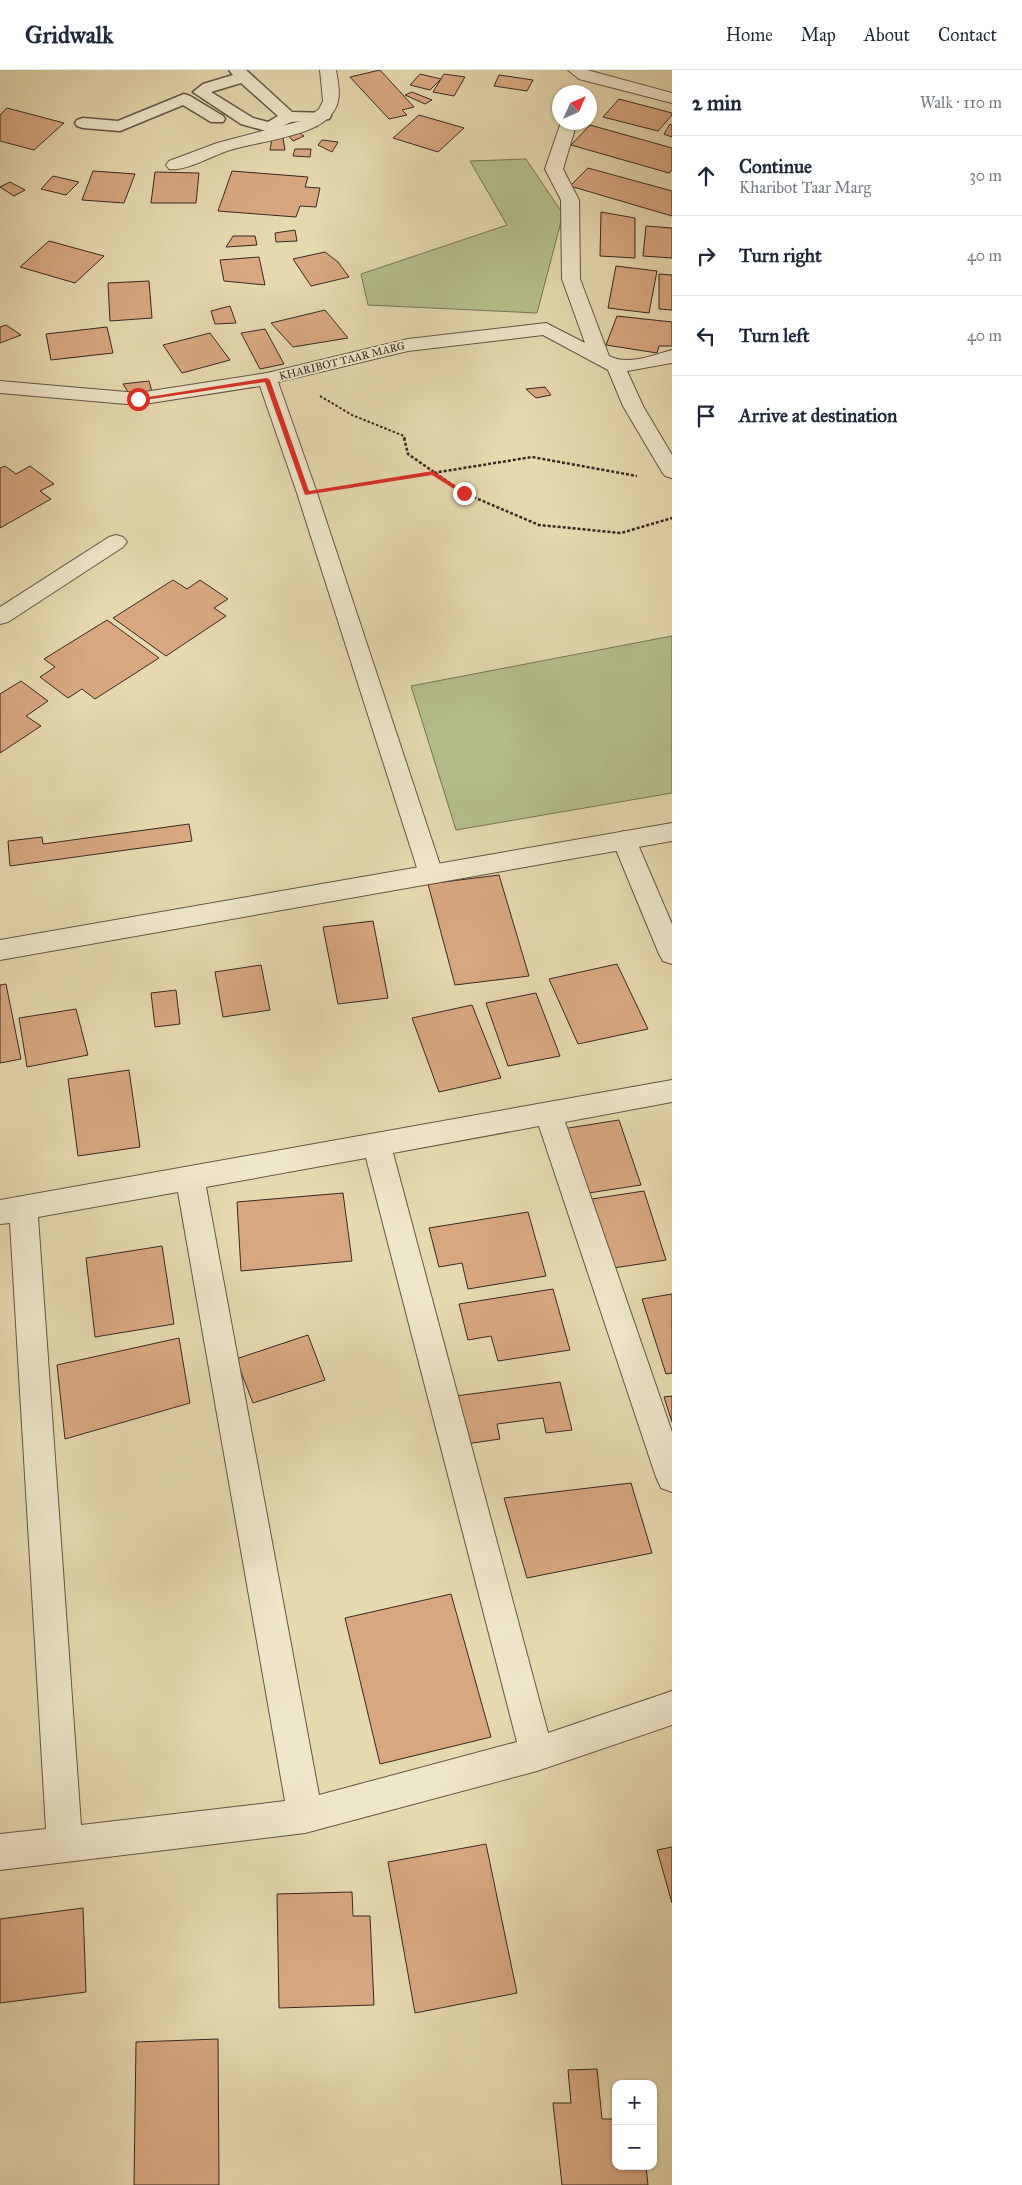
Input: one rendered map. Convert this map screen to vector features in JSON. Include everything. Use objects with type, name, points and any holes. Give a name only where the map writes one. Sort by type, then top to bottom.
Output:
[{"type":"street","points":[[175,166],[250,138],[311,124],[323,116],[332,100],[328,70]]},
{"type":"street","points":[[581,85],[583,72],[643,83],[672,98]]},
{"type":"street","points":[[567,130],[554,169],[570,200],[571,279],[609,363],[672,472]]},
{"type":"street","name":"KHARIBOT TAAR MARG","points":[[0,388],[138,399],[267,380],[408,345],[546,329],[609,363]]},
{"type":"street","points":[[609,363],[662,360],[672,356]]},
{"type":"street","points":[[267,380],[307,493],[431,874]]},
{"type":"street","points":[[0,617],[116,542]]},
{"type":"street","points":[[0,950],[672,832]]},
{"type":"street","points":[[624,840],[672,954]]},
{"type":"street","points":[[65,1845],[11,1210],[672,1091]]},
{"type":"street","points":[[549,1114],[672,1477]]},
{"type":"street","points":[[377,1145],[537,1754]]},
{"type":"street","points":[[190,1178],[305,1816]]},
{"type":"street","points":[[0,1852],[305,1816],[537,1754],[672,1708]]},
{"type":"lane","points":[[288,117],[240,73],[201,92],[247,121],[270,127],[288,117],[323,116]]},
{"type":"lane","points":[[83,123],[120,126],[184,100],[250,138]]},
{"type":"path","points":[[314,391],[352,415],[404,436],[408,454],[464,493],[539,525],[621,533],[672,518]]},
{"type":"path","points":[[307,493],[532,458],[644,477]]},
{"type":"green space","points":[[526,159],[563,214],[537,313],[368,305],[361,274],[507,225],[470,161]]},
{"type":"green space","points":[[672,636],[672,793],[456,830],[411,686]]},
{"type":"building","points":[[380,70],[414,107],[402,110],[407,115],[389,119],[350,77]]},
{"type":"building","points":[[420,74],[441,79],[430,90],[410,85]]},
{"type":"building","points":[[444,74],[465,77],[454,96],[433,92]]},
{"type":"building","points":[[499,75],[533,80],[527,91],[494,86]]},
{"type":"building","points":[[412,92],[432,100],[425,104],[405,95]]},
{"type":"building","points":[[619,99],[672,113],[672,115],[658,131],[603,117]]},
{"type":"building","points":[[7,108],[64,123],[34,150],[0,141],[0,115]]},
{"type":"building","points":[[419,115],[464,128],[438,152],[393,138]]},
{"type":"building","points":[[670,124],[672,125],[672,137],[664,134]]},
{"type":"building","points":[[597,127],[672,148],[672,170],[669,173],[571,145],[585,130],[597,130]]},
{"type":"building","points":[[297,131],[304,136],[293,141],[287,134]]},
{"type":"building","points":[[272,138],[283,138],[285,150],[270,150]]},
{"type":"building","points":[[322,140],[338,142],[332,152],[318,145]]},
{"type":"building","points":[[295,149],[311,149],[310,157],[293,156]]},
{"type":"building","points":[[588,168],[672,191],[672,216],[570,186]]},
{"type":"building","points":[[93,171],[135,174],[124,203],[82,200]]},
{"type":"building","points":[[232,171],[308,177],[305,187],[320,188],[316,207],[300,206],[296,217],[218,211]]},
{"type":"building","points":[[155,172],[199,173],[196,203],[151,203]]},
{"type":"building","points":[[53,176],[79,182],[66,195],[41,189]]},
{"type":"building","points":[[10,182],[25,190],[14,196],[0,187]]},
{"type":"building","points":[[601,212],[635,218],[635,258],[600,256]]},
{"type":"building","points":[[646,226],[672,228],[672,258],[643,256]]},
{"type":"building","points":[[295,230],[297,241],[276,242],[275,233]]},
{"type":"building","points":[[233,236],[255,236],[257,245],[226,247]]},
{"type":"building","points":[[49,241],[104,256],[75,283],[20,267]]},
{"type":"building","points":[[325,252],[338,262],[349,277],[311,286],[293,259]]},
{"type":"building","points":[[259,257],[265,285],[224,281],[220,260]]},
{"type":"building","points":[[616,266],[657,271],[649,313],[608,308]]},
{"type":"building","points":[[659,274],[672,275],[672,310],[659,309]]},
{"type":"building","points":[[149,281],[152,318],[110,321],[108,283]]},
{"type":"building","points":[[230,306],[236,323],[215,324],[211,311]]},
{"type":"building","points":[[325,310],[348,338],[293,347],[271,323]]},
{"type":"building","points":[[617,316],[672,322],[672,346],[659,346],[657,353],[606,345]]},
{"type":"building","points":[[6,325],[21,335],[0,343],[0,327]]},
{"type":"building","points":[[107,327],[113,353],[51,360],[46,334]]},
{"type":"building","points":[[265,329],[284,364],[260,369],[241,333]]},
{"type":"building","points":[[210,333],[230,360],[182,373],[163,345]]},
{"type":"building","points":[[149,381],[152,392],[130,395],[123,384]]},
{"type":"building","points":[[545,387],[551,395],[536,398],[526,389]]},
{"type":"building","points":[[5,466],[16,474],[30,466],[54,484],[40,491],[51,499],[0,528],[0,468]]},
{"type":"building","points":[[173,580],[187,589],[200,580],[228,599],[214,608],[226,616],[166,656],[113,618]]},
{"type":"building","points":[[107,620],[159,658],[95,699],[82,689],[68,698],[40,677],[55,667],[44,659]]},
{"type":"building","points":[[21,681],[48,701],[26,716],[41,726],[0,753],[0,694]]},
{"type":"building","points":[[189,824],[192,841],[10,866],[8,841],[42,837],[43,844]]},
{"type":"building","points":[[499,875],[529,976],[455,985],[428,884]]},
{"type":"building","points":[[373,921],[388,998],[338,1004],[323,927]]},
{"type":"building","points":[[617,964],[648,1029],[578,1044],[549,979]]},
{"type":"building","points":[[261,965],[270,1010],[223,1017],[215,972]]},
{"type":"building","points":[[6,984],[21,1059],[0,1063],[0,985]]},
{"type":"building","points":[[176,990],[180,1024],[155,1027],[151,993]]},
{"type":"building","points":[[536,993],[560,1056],[508,1066],[486,1003]]},
{"type":"building","points":[[472,1005],[501,1078],[439,1092],[412,1018]]},
{"type":"building","points":[[76,1009],[88,1055],[27,1067],[19,1018]]},
{"type":"building","points":[[129,1070],[140,1147],[78,1156],[68,1079]]},
{"type":"building","points":[[619,1120],[641,1185],[582,1194],[562,1129]]},
{"type":"building","points":[[644,1191],[666,1260],[607,1269],[585,1200]]},
{"type":"building","points":[[343,1193],[352,1261],[241,1271],[237,1202]]},
{"type":"building","points":[[528,1212],[546,1276],[468,1289],[462,1263],[439,1267],[429,1228]]},
{"type":"building","points":[[162,1246],[174,1324],[95,1337],[86,1258]]},
{"type":"building","points":[[553,1289],[570,1350],[498,1361],[491,1336],[468,1340],[459,1304]]},
{"type":"building","points":[[672,1294],[672,1373],[666,1374],[642,1299]]},
{"type":"building","points":[[308,1335],[325,1380],[253,1403],[236,1359]]},
{"type":"building","points":[[179,1338],[190,1403],[65,1439],[57,1365]]},
{"type":"building","points":[[560,1382],[572,1430],[546,1433],[543,1418],[497,1424],[500,1439],[466,1444],[456,1396]]},
{"type":"building","points":[[672,1396],[672,1422],[664,1397]]},
{"type":"building","points":[[631,1483],[652,1553],[527,1578],[504,1498]]},
{"type":"building","points":[[451,1594],[491,1737],[380,1764],[345,1618]]},
{"type":"building","points":[[486,1844],[517,1993],[415,2013],[388,1862]]},
{"type":"building","points":[[672,1847],[672,1903],[657,1850]]},
{"type":"building","points":[[352,1892],[353,1916],[370,1916],[374,2005],[279,2008],[277,1894]]},
{"type":"building","points":[[83,1908],[86,1992],[0,2003],[0,1919]]},
{"type":"building","points":[[218,2039],[219,2185],[134,2185],[136,2042]]},
{"type":"building","points":[[597,2069],[602,2119],[612,2119],[612,2170],[646,2170],[648,2185],[562,2185],[553,2103],[571,2103],[568,2070]]},
{"type":"route","points":[[138,399],[267,380],[307,493],[433,473],[464,493]]}]
